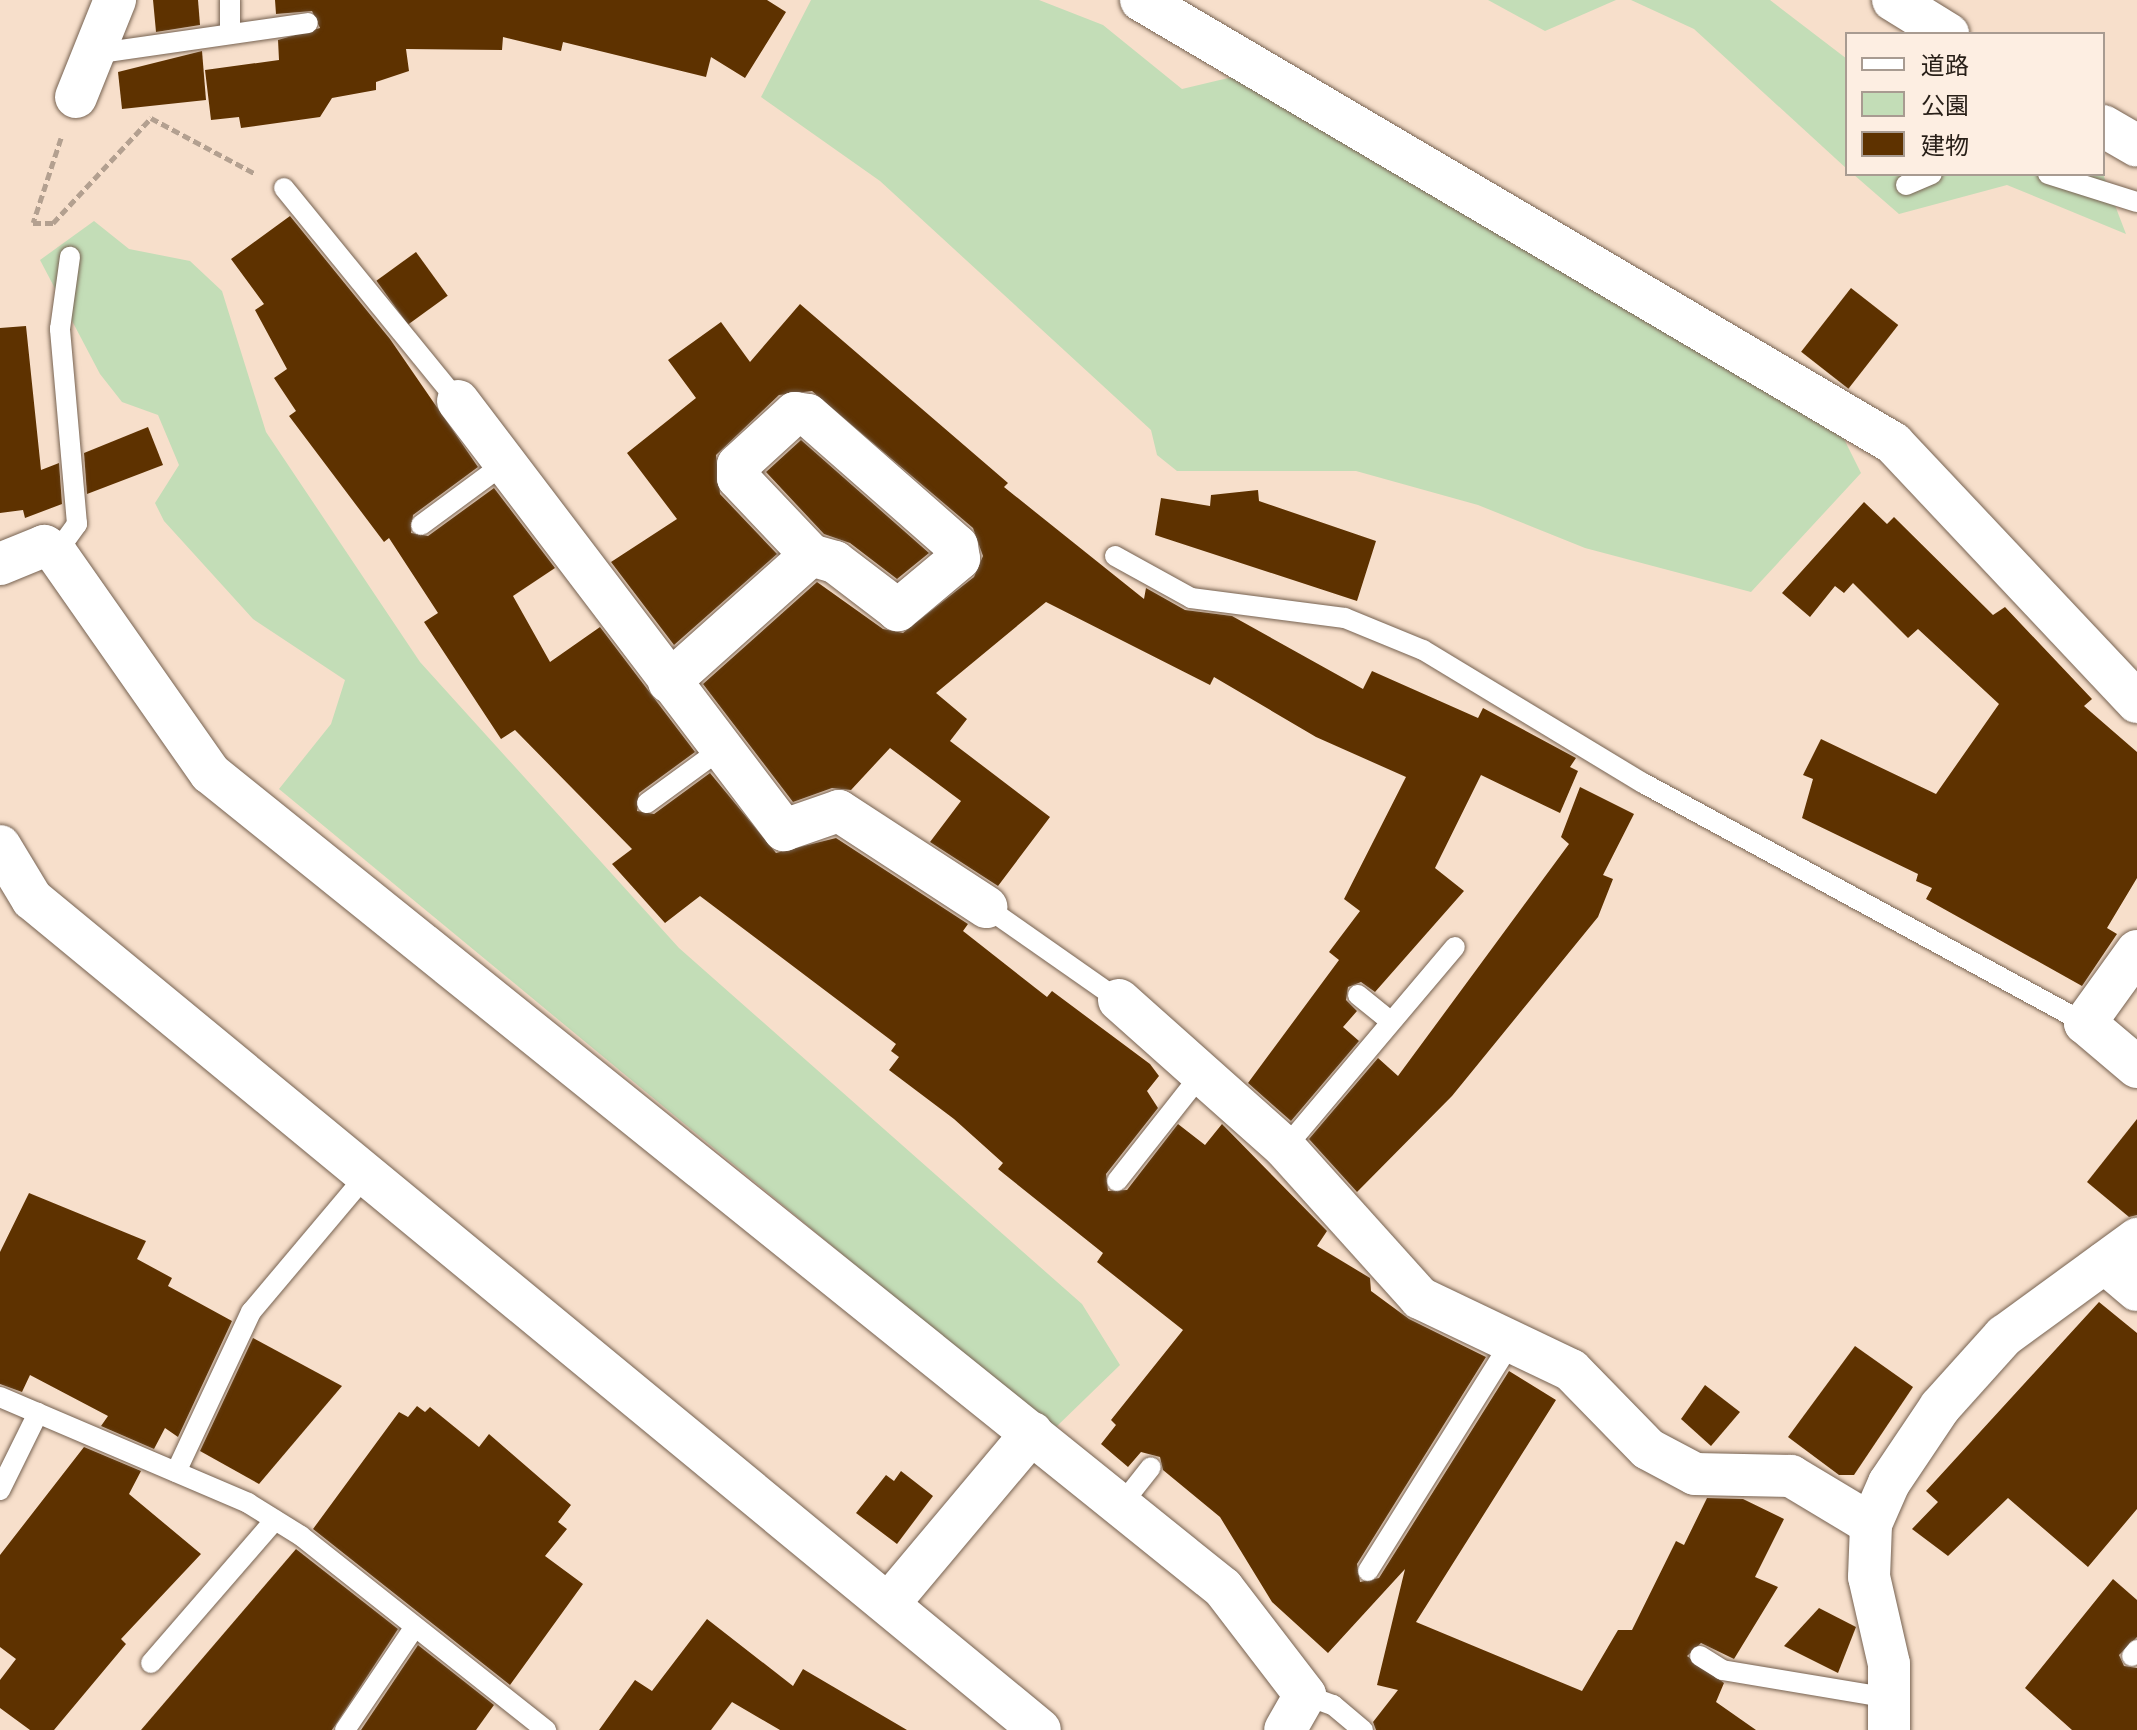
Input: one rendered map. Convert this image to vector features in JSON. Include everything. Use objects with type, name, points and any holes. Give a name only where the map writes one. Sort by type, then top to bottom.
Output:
[{"type":"street","points":[[76,97],[115,0]]},
{"type":"street","points":[[1141,0],[1893,443],[2137,702]]},
{"type":"street","points":[[1893,0],[1945,32]]},
{"type":"street","points":[[2105,127],[2137,146]]},
{"type":"street","points":[[458,401],[784,830],[839,811],[986,907]]},
{"type":"street","points":[[795,413],[808,415],[957,546],[959,559],[898,610],[835,562],[811,555],[738,478],[738,465],[795,413]]},
{"type":"street","points":[[0,564],[44,546],[56,553],[210,773],[1223,1588],[1295,1713]]},
{"type":"street","points":[[669,682],[811,555]]},
{"type":"street","points":[[0,846],[32,899],[890,1602],[1040,1730]]},
{"type":"street","points":[[2137,951],[2085,1023],[2137,1067]]},
{"type":"street","points":[[1119,1000],[1199,1077],[1285,1148],[1420,1298],[1513,1339],[1571,1370],[1648,1449],[1695,1474],[1791,1476],[1871,1524]]},
{"type":"street","points":[[1889,1714],[1869,1577],[1871,1524],[1940,1407],[2004,1336],[2121,1251],[2137,1290]]},
{"type":"street","points":[[890,1602],[1032,1433]]},
{"type":"lane","points":[[230,0],[230,34]]},
{"type":"lane","points":[[93,54],[308,23]]},
{"type":"lane","points":[[1906,185],[1927,176]]},
{"type":"lane","points":[[2054,176],[2137,202]]},
{"type":"lane","points":[[284,188],[458,401]]},
{"type":"lane","points":[[56,553],[77,524],[60,329],[70,257]]},
{"type":"lane","points":[[421,525],[505,463]]},
{"type":"lane","points":[[1115,556],[1191,598],[1345,618],[1423,650],[1643,783],[2085,1023]]},
{"type":"lane","points":[[647,803],[721,749]]},
{"type":"lane","points":[[986,907],[1119,1000]]},
{"type":"lane","points":[[1285,1148],[1455,947]]},
{"type":"lane","points":[[1358,995],[1390,1021]]},
{"type":"lane","points":[[1117,1181],[1199,1077]]},
{"type":"lane","points":[[176,1472],[251,1312],[368,1173]]},
{"type":"lane","points":[[1368,1571],[1513,1339]]},
{"type":"lane","points":[[0,1397],[176,1472],[275,1520],[546,1730]]},
{"type":"lane","points":[[0,1490],[38,1413]]},
{"type":"lane","points":[[1121,1505],[1151,1467]]},
{"type":"lane","points":[[151,1663],[275,1520]]},
{"type":"lane","points":[[345,1730],[414,1628]]},
{"type":"lane","points":[[1700,1656],[1722,1670],[1889,1714]]},
{"type":"lane","points":[[1295,1713],[1333,1705],[1363,1730]]},
{"type":"path","points":[[76,97],[33,223],[53,223],[151,118],[284,188]]},
{"type":"green space","points":[[811,0],[1039,0],[1103,25],[1182,89],[1245,74],[1844,439],[1861,473],[1751,592],[1585,548],[1478,505],[1356,471],[1177,471],[1157,455],[1151,430],[880,181],[761,97]]},
{"type":"green space","points":[[1488,0],[1616,0],[1545,31]]},
{"type":"green space","points":[[1631,0],[1770,0],[1845,57],[1845,167],[1694,29]]},
{"type":"green space","points":[[1855,176],[2104,176],[2126,234],[2007,185],[1899,214]]},
{"type":"green space","points":[[94,221],[129,249],[190,261],[222,291],[266,432],[420,662],[679,948],[1082,1304],[1120,1365],[1054,1429],[279,789],[331,724],[345,680],[253,619],[164,521],[155,503],[179,465],[158,415],[122,402],[100,374],[40,260]]},
{"type":"building","points":[[153,0],[198,0],[200,25],[156,32]]},
{"type":"building","points":[[275,0],[767,0],[786,12],[745,78],[711,57],[706,77],[563,42],[561,51],[503,37],[502,50],[406,49],[409,71],[376,82],[376,90],[332,98],[320,117],[241,128],[239,117],[211,120],[205,70],[279,60],[278,40],[320,28],[312,11],[276,14]]},
{"type":"building","points":[[202,51],[206,100],[122,109],[118,72]]},
{"type":"building","points":[[290,216],[390,339],[478,467],[413,515],[411,533],[428,536],[494,488],[555,568],[513,596],[550,662],[600,627],[695,752],[639,793],[637,811],[654,814],[710,773],[776,853],[836,838],[968,924],[963,931],[1047,997],[1052,991],[1150,1064],[1159,1076],[1147,1091],[1158,1108],[1106,1174],[1108,1191],[1127,1190],[1178,1124],[1205,1145],[1222,1124],[1327,1231],[1317,1246],[1370,1278],[1371,1291],[1409,1319],[1486,1357],[1357,1564],[1360,1582],[1379,1578],[1509,1371],[1556,1400],[1416,1622],[1582,1691],[1618,1630],[1632,1630],[1676,1541],[1684,1545],[1707,1498],[1743,1499],[1784,1519],[1755,1577],[1778,1587],[1734,1659],[1701,1643],[1687,1656],[1724,1683],[1716,1702],[1756,1730],[1376,1730],[1373,1722],[1398,1690],[1377,1685],[1405,1569],[1328,1653],[1272,1602],[1220,1517],[1163,1470],[1160,1457],[1141,1452],[1128,1467],[1101,1444],[1116,1425],[1111,1420],[1183,1330],[1097,1262],[1103,1253],[998,1169],[1003,1163],[954,1119],[889,1070],[899,1057],[891,1051],[896,1044],[700,896],[665,923],[612,864],[632,849],[515,730],[501,739],[424,622],[438,613],[389,538],[384,542],[289,416],[296,411],[274,378],[287,369],[255,310],[264,304],[231,259]]},
{"type":"building","points":[[416,252],[448,296],[408,324],[376,281]]},
{"type":"building","points":[[1851,288],[1898,325],[1848,389],[1801,352]]},
{"type":"building","points":[[800,304],[1008,483],[1004,487],[1144,599],[1146,588],[1185,610],[1232,616],[1363,689],[1372,671],[1478,718],[1483,708],[1576,758],[1570,767],[1578,771],[1560,813],[1481,775],[1435,868],[1464,891],[1375,992],[1361,982],[1348,987],[1346,1000],[1357,1011],[1343,1027],[1359,1041],[1291,1121],[1248,1083],[1339,960],[1329,952],[1360,911],[1344,899],[1406,777],[1316,737],[1214,677],[1210,685],[1046,602],[936,693],[967,719],[950,741],[1050,817],[998,886],[930,842],[961,801],[890,748],[851,790],[832,788],[793,802],[703,684],[817,582],[883,629],[903,633],[974,577],[983,556],[973,528],[812,391],[779,395],[716,455],[720,494],[777,554],[674,645],[611,562],[677,519],[627,453],[696,398],[668,360],[721,322],[750,362]]},
{"type":"building","points":[[26,326],[41,470],[59,463],[62,504],[25,518],[23,510],[0,513],[0,328]]},
{"type":"building","points":[[148,427],[163,465],[87,494],[84,453]]},
{"type":"building","points":[[801,440],[929,553],[897,579],[850,543],[824,534],[766,472]]},
{"type":"building","points":[[1258,490],[1259,501],[1376,541],[1357,601],[1155,535],[1161,498],[1210,506],[1211,495]]},
{"type":"building","points":[[1864,502],[1887,524],[1894,517],[1993,615],[2005,607],[2092,699],[2084,706],[2137,752],[2137,878],[2107,928],[2117,934],[2082,986],[1926,899],[1932,888],[1916,881],[1918,874],[1802,818],[1813,779],[1803,775],[1821,739],[1936,794],[1999,704],[1918,629],[1908,638],[1853,583],[1844,593],[1835,586],[1810,617],[1782,593]]},
{"type":"building","points":[[1580,787],[1634,814],[1603,875],[1613,879],[1598,917],[1452,1096],[1357,1192],[1309,1139],[1378,1058],[1398,1076],[1569,844],[1561,837]]},
{"type":"building","points":[[2137,1119],[2137,1215],[2129,1217],[2087,1182]]},
{"type":"building","points":[[29,1193],[146,1241],[137,1259],[172,1278],[168,1286],[232,1321],[178,1437],[165,1428],[154,1449],[101,1426],[108,1416],[30,1375],[22,1392],[0,1384],[0,1252]]},
{"type":"building","points":[[2099,1302],[2137,1333],[2137,1509],[2088,1567],[2008,1498],[1948,1556],[1912,1529],[1938,1502],[1926,1491]]},
{"type":"building","points":[[253,1338],[342,1386],[259,1484],[200,1451]]},
{"type":"building","points":[[1855,1346],[1913,1387],[1854,1475],[1839,1475],[1788,1437]]},
{"type":"building","points":[[1705,1385],[1740,1412],[1711,1446],[1681,1419]]},
{"type":"building","points":[[417,1406],[425,1412],[430,1407],[479,1447],[489,1434],[571,1505],[558,1522],[567,1529],[545,1556],[583,1584],[510,1685],[313,1529],[399,1412],[408,1417]]},
{"type":"building","points":[[84,1447],[141,1471],[129,1494],[201,1554],[121,1639],[126,1644],[54,1730],[30,1730],[0,1708],[0,1680],[16,1659],[0,1647],[0,1555]]},
{"type":"building","points":[[901,1471],[933,1496],[897,1544],[856,1513],[886,1475],[894,1481]]},
{"type":"building","points":[[296,1549],[398,1629],[332,1730],[141,1730]]},
{"type":"building","points":[[2113,1579],[2137,1600],[2137,1637],[2119,1655],[2124,1666],[2137,1668],[2137,1730],[2072,1730],[2025,1688]]},
{"type":"building","points":[[1819,1608],[1856,1627],[1838,1673],[1784,1646]]},
{"type":"building","points":[[707,1619],[793,1686],[803,1669],[907,1730],[780,1730],[732,1702],[711,1730],[599,1730],[635,1680],[652,1691]]},
{"type":"building","points":[[418,1645],[494,1705],[476,1730],[361,1730]]}]
